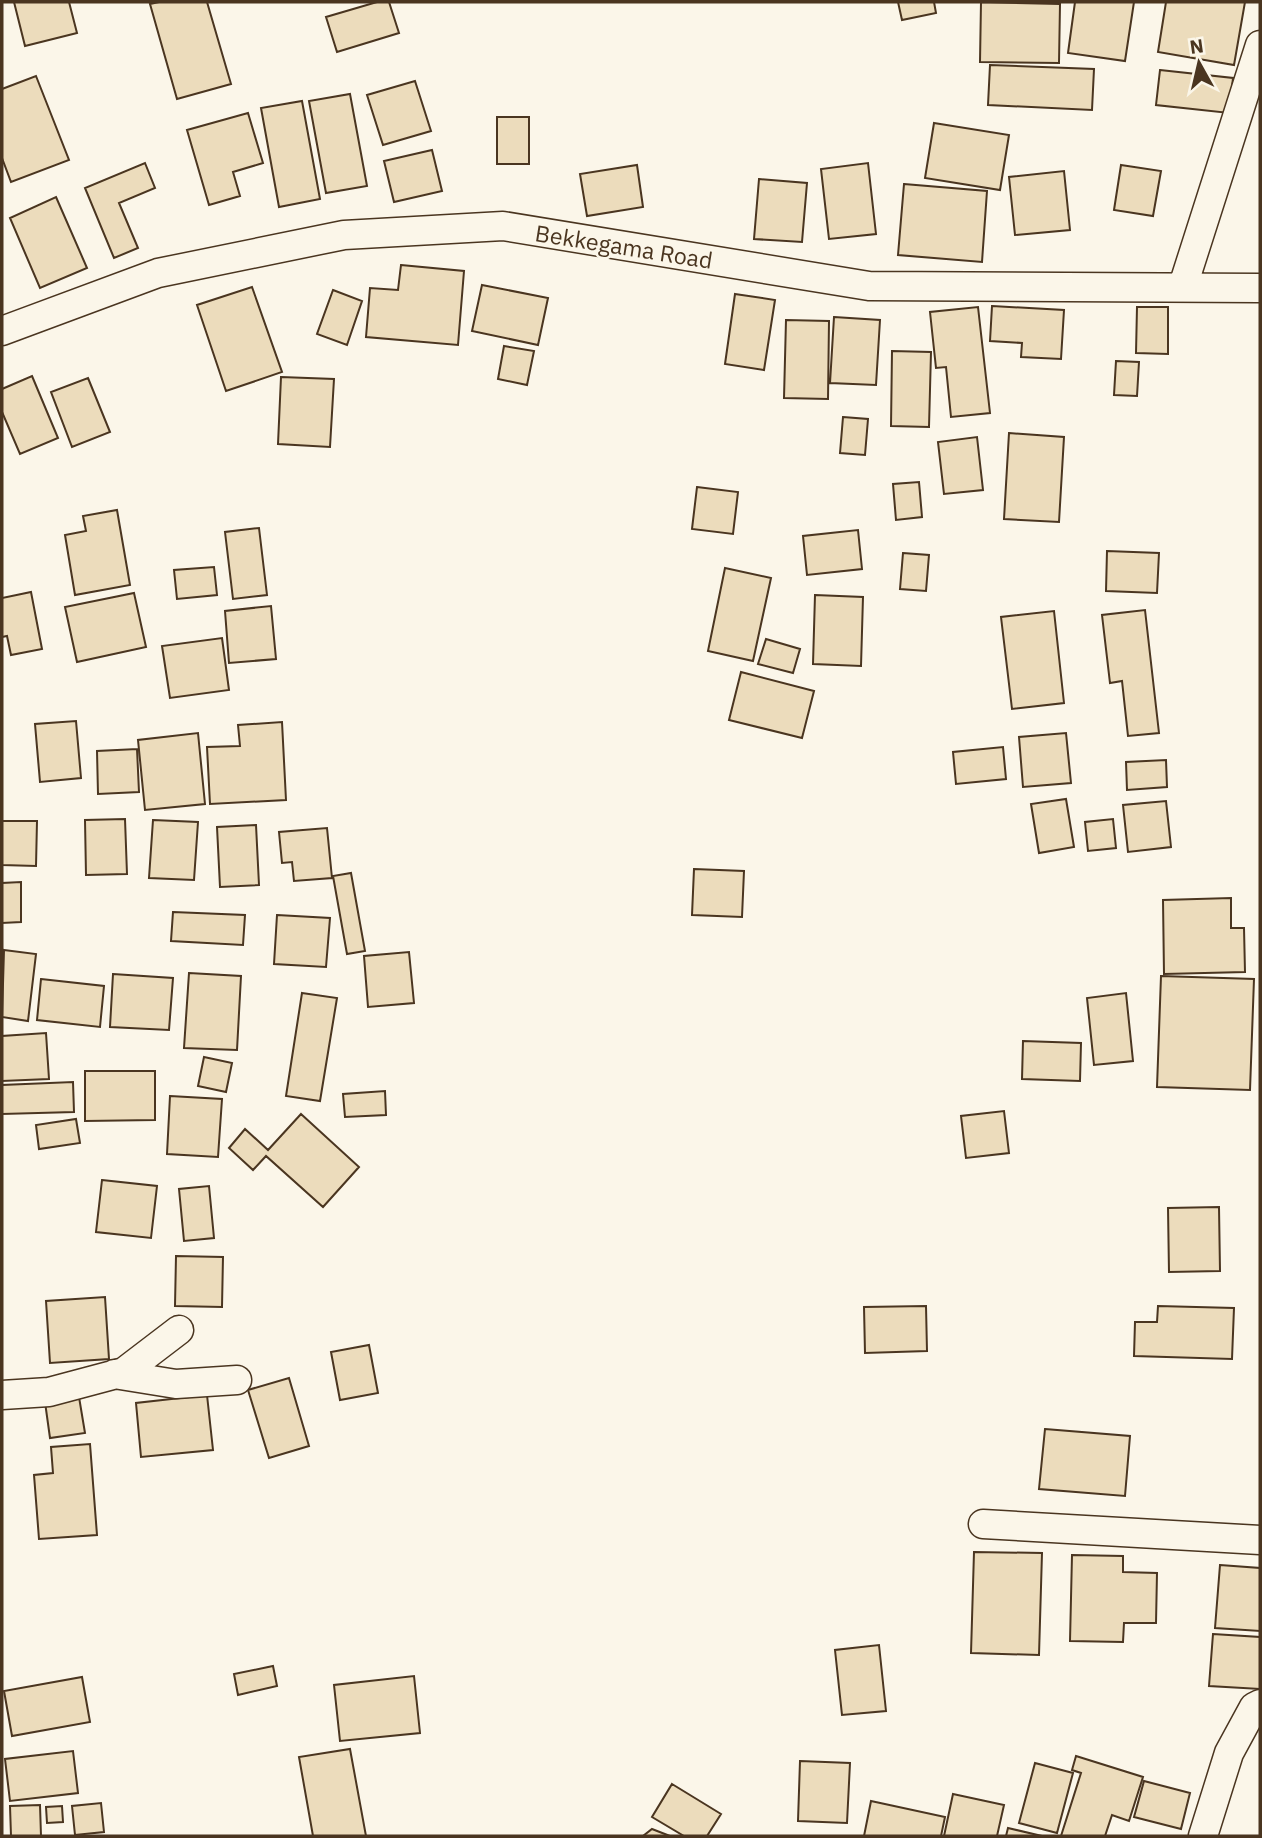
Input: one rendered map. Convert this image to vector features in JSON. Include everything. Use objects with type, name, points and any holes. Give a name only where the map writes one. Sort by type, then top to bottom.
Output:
[{"type":"street","points":[[1183,286],[1260,46]]},
{"type":"street","name":"Bekkegama Road","points":[[2,331],[171,270],[344,235],[503,226],[869,286],[1260,288]]},
{"type":"street","points":[[2,1395],[49,1392],[124,1372],[179,1330]]},
{"type":"street","points":[[114,1374],[176,1384],[237,1380]]},
{"type":"street","points":[[983,1524],[1260,1540]]},
{"type":"street","points":[[1203,1836],[1229,1753],[1254,1707],[1260,1704]]},
{"type":"building","points":[[14,2],[69,2],[77,33],[25,46]]},
{"type":"building","points":[[207,2],[231,84],[177,99],[150,4]]},
{"type":"building","points":[[377,2],[389,2],[399,33],[337,52],[326,17]]},
{"type":"building","points":[[898,2],[934,2],[936,13],[902,20]]},
{"type":"building","points":[[981,2],[1060,4],[1059,63],[980,62]]},
{"type":"building","points":[[1075,2],[1134,2],[1125,61],[1068,53]]},
{"type":"building","points":[[1166,2],[1245,2],[1234,65],[1158,52]]},
{"type":"building","points":[[990,65],[1094,69],[1092,110],[988,105]]},
{"type":"building","points":[[1160,70],[1233,78],[1229,113],[1156,105]]},
{"type":"building","points":[[36,76],[69,160],[11,182],[2,158],[2,89]]},
{"type":"building","points":[[415,81],[431,131],[383,145],[367,95]]},
{"type":"building","points":[[350,94],[367,186],[326,193],[309,101]]},
{"type":"building","points":[[302,101],[320,199],[279,207],[261,108]]},
{"type":"building","points":[[248,113],[263,163],[233,172],[240,196],[209,205],[187,130]]},
{"type":"building","points":[[497,117],[529,117],[529,164],[497,164]]},
{"type":"building","points":[[934,123],[1009,135],[1000,190],[925,178]]},
{"type":"building","points":[[432,150],[442,191],[394,202],[384,161]]},
{"type":"building","points":[[145,163],[155,188],[119,203],[138,248],[114,258],[85,188]]},
{"type":"building","points":[[868,163],[876,234],[829,239],[821,169]]},
{"type":"building","points":[[637,165],[643,207],[587,216],[580,174]]},
{"type":"building","points":[[1121,165],[1161,171],[1153,216],[1114,210]]},
{"type":"building","points":[[1064,171],[1070,230],[1015,235],[1009,177]]},
{"type":"building","points":[[759,179],[807,183],[802,242],[754,239]]},
{"type":"building","points":[[904,184],[987,191],[982,262],[898,255]]},
{"type":"building","points":[[56,197],[87,268],[40,288],[10,218]]},
{"type":"building","points":[[401,265],[464,271],[458,345],[366,337],[370,288],[398,290]]},
{"type":"building","points":[[482,285],[548,298],[538,345],[472,331]]},
{"type":"building","points":[[252,287],[282,372],[226,391],[197,305]]},
{"type":"building","points":[[333,290],[362,301],[347,345],[317,334]]},
{"type":"building","points":[[735,294],[775,300],[764,370],[725,364]]},
{"type":"building","points":[[992,306],[1064,310],[1061,359],[1021,357],[1022,343],[990,341]]},
{"type":"building","points":[[978,307],[990,413],[951,417],[946,367],[936,368],[930,312]]},
{"type":"building","points":[[1137,307],[1168,307],[1168,354],[1136,353]]},
{"type":"building","points":[[834,317],[880,320],[876,385],[830,383]]},
{"type":"building","points":[[786,320],[829,321],[828,399],[784,398]]},
{"type":"building","points":[[504,346],[534,351],[527,385],[498,379]]},
{"type":"building","points":[[892,351],[931,352],[929,427],[891,426]]},
{"type":"building","points":[[1116,361],[1139,362],[1137,396],[1114,395]]},
{"type":"building","points":[[32,376],[58,438],[20,454],[2,412],[2,389]]},
{"type":"building","points":[[281,377],[334,379],[330,447],[278,444]]},
{"type":"building","points":[[88,378],[110,432],[72,447],[51,392]]},
{"type":"building","points":[[843,417],[868,419],[865,455],[840,453]]},
{"type":"building","points":[[1009,433],[1064,437],[1059,522],[1004,519]]},
{"type":"building","points":[[977,437],[983,490],[944,494],[938,442]]},
{"type":"building","points":[[919,482],[922,517],[896,520],[893,484]]},
{"type":"building","points":[[697,487],[738,492],[733,534],[692,529]]},
{"type":"building","points":[[117,510],[130,585],[75,595],[65,535],[86,531],[83,516]]},
{"type":"building","points":[[259,528],[267,595],[233,599],[225,532]]},
{"type":"building","points":[[858,530],[862,569],[807,575],[803,536]]},
{"type":"building","points":[[1107,551],[1159,553],[1157,593],[1106,591]]},
{"type":"building","points":[[903,553],[929,555],[926,591],[900,589]]},
{"type":"building","points":[[214,567],[217,595],[177,599],[174,570]]},
{"type":"building","points":[[725,568],[771,578],[753,661],[708,651]]},
{"type":"building","points":[[31,592],[42,649],[11,655],[7,636],[2,637],[2,598]]},
{"type":"building","points":[[134,593],[146,647],[77,662],[65,607]]},
{"type":"building","points":[[815,595],[863,597],[861,666],[813,664]]},
{"type":"building","points":[[271,606],[276,659],[229,663],[225,611]]},
{"type":"building","points":[[1145,610],[1159,733],[1128,736],[1122,681],[1110,683],[1102,615]]},
{"type":"building","points":[[1054,611],[1064,703],[1012,709],[1001,617]]},
{"type":"building","points":[[222,638],[229,690],[170,698],[162,646]]},
{"type":"building","points":[[766,639],[800,649],[793,673],[758,664]]},
{"type":"building","points":[[741,672],[814,691],[802,738],[729,720]]},
{"type":"building","points":[[76,721],[81,778],[40,782],[35,724]]},
{"type":"building","points":[[282,722],[286,800],[210,804],[207,747],[240,746],[238,725]]},
{"type":"building","points":[[198,733],[205,804],[145,810],[138,740]]},
{"type":"building","points":[[1066,733],[1071,783],[1023,787],[1019,737]]},
{"type":"building","points":[[1003,747],[1006,779],[956,784],[953,752]]},
{"type":"building","points":[[137,749],[139,792],[98,794],[97,751]]},
{"type":"building","points":[[1166,760],[1167,787],[1127,790],[1126,762]]},
{"type":"building","points":[[1066,799],[1074,847],[1039,853],[1031,804]]},
{"type":"building","points":[[1166,801],[1171,847],[1128,852],[1123,805]]},
{"type":"building","points":[[125,819],[127,874],[86,875],[85,820]]},
{"type":"building","points":[[1113,819],[1116,848],[1088,851],[1085,822]]},
{"type":"building","points":[[153,820],[198,822],[194,880],[149,878]]},
{"type":"building","points":[[2,821],[37,821],[36,866],[2,865]]},
{"type":"building","points":[[256,825],[259,885],[220,887],[217,827]]},
{"type":"building","points":[[327,828],[332,878],[294,881],[292,862],[282,863],[279,832]]},
{"type":"building","points":[[694,869],[744,871],[742,917],[692,915]]},
{"type":"building","points":[[351,873],[365,951],[347,954],[333,876]]},
{"type":"building","points":[[21,882],[21,922],[2,923],[2,883]]},
{"type":"building","points":[[1231,898],[1231,928],[1244,928],[1245,972],[1164,974],[1163,900]]},
{"type":"building","points":[[173,912],[245,915],[243,945],[171,941]]},
{"type":"building","points":[[277,915],[330,918],[326,967],[274,964]]},
{"type":"building","points":[[4,950],[36,954],[28,1021],[2,1017]]},
{"type":"building","points":[[409,952],[414,1003],[368,1007],[364,956]]},
{"type":"building","points":[[189,973],[241,976],[237,1050],[184,1048]]},
{"type":"building","points":[[113,974],[173,978],[169,1030],[110,1027]]},
{"type":"building","points":[[1161,976],[1254,979],[1250,1090],[1157,1087]]},
{"type":"building","points":[[41,979],[104,986],[100,1027],[37,1020]]},
{"type":"building","points":[[302,993],[337,998],[320,1101],[286,1096]]},
{"type":"building","points":[[1126,993],[1133,1061],[1094,1065],[1087,998]]},
{"type":"building","points":[[46,1033],[49,1079],[2,1081],[2,1036]]},
{"type":"building","points":[[1023,1041],[1081,1043],[1080,1081],[1022,1079]]},
{"type":"building","points":[[204,1057],[232,1063],[226,1092],[198,1086]]},
{"type":"building","points":[[85,1071],[155,1071],[155,1120],[85,1121]]},
{"type":"building","points":[[73,1082],[74,1112],[2,1114],[2,1085]]},
{"type":"building","points":[[385,1091],[386,1115],[345,1117],[343,1094]]},
{"type":"building","points":[[170,1096],[222,1099],[218,1157],[167,1154]]},
{"type":"building","points":[[1004,1111],[1009,1153],[966,1158],[961,1116]]},
{"type":"building","points":[[301,1114],[359,1167],[323,1207],[266,1156],[253,1170],[229,1148],[245,1129],[268,1150]]},
{"type":"building","points":[[76,1119],[80,1143],[39,1149],[36,1125]]},
{"type":"building","points":[[102,1180],[157,1186],[151,1238],[96,1232]]},
{"type":"building","points":[[209,1186],[214,1238],[184,1241],[179,1189]]},
{"type":"building","points":[[1219,1207],[1220,1271],[1169,1272],[1168,1208]]},
{"type":"building","points":[[176,1256],[223,1257],[222,1307],[175,1306]]},
{"type":"building","points":[[105,1297],[109,1359],[50,1363],[46,1301]]},
{"type":"building","points":[[926,1306],[927,1351],[865,1353],[864,1307]]},
{"type":"building","points":[[1158,1306],[1234,1308],[1232,1359],[1134,1356],[1135,1322],[1157,1322]]},
{"type":"building","points":[[369,1345],[378,1393],[340,1400],[331,1352]]},
{"type":"building","points":[[289,1378],[309,1446],[269,1458],[248,1390]]},
{"type":"building","points":[[207,1395],[213,1450],[141,1457],[136,1403]]},
{"type":"building","points":[[79,1397],[85,1433],[50,1438],[45,1402]]},
{"type":"building","points":[[1045,1429],[1130,1436],[1125,1496],[1039,1489]]},
{"type":"building","points":[[90,1444],[97,1535],[39,1539],[34,1475],[53,1473],[51,1447]]},
{"type":"building","points":[[974,1552],[1042,1553],[1039,1655],[971,1653]]},
{"type":"building","points":[[1072,1555],[1123,1556],[1123,1572],[1157,1573],[1156,1623],[1124,1623],[1123,1642],[1070,1641]]},
{"type":"building","points":[[1220,1565],[1260,1568],[1260,1631],[1215,1628]]},
{"type":"building","points":[[1213,1634],[1260,1637],[1260,1689],[1209,1686]]},
{"type":"building","points":[[879,1645],[886,1711],[842,1715],[835,1650]]},
{"type":"building","points":[[273,1666],[277,1686],[238,1695],[234,1674]]},
{"type":"building","points":[[414,1676],[420,1733],[340,1741],[334,1685]]},
{"type":"building","points":[[82,1677],[90,1722],[12,1736],[4,1691]]},
{"type":"building","points":[[350,1749],[366,1836],[313,1836],[299,1757]]},
{"type":"building","points":[[73,1751],[78,1793],[10,1801],[5,1759]]},
{"type":"building","points":[[1076,1756],[1143,1777],[1129,1821],[1112,1815],[1105,1836],[1061,1836],[1081,1773],[1072,1770]]},
{"type":"building","points":[[800,1761],[850,1763],[847,1823],[798,1821]]},
{"type":"building","points":[[1035,1763],[1073,1773],[1057,1833],[1019,1823]]},
{"type":"building","points":[[1144,1781],[1190,1793],[1181,1829],[1134,1817]]},
{"type":"building","points":[[672,1784],[721,1814],[707,1836],[684,1836],[652,1817]]},
{"type":"building","points":[[953,1794],[1004,1805],[997,1836],[944,1836]]},
{"type":"building","points":[[871,1801],[945,1817],[941,1836],[864,1836]]},
{"type":"building","points":[[101,1803],[104,1832],[75,1835],[72,1806]]},
{"type":"building","points":[[40,1805],[41,1836],[11,1836],[10,1806]]},
{"type":"building","points":[[62,1806],[63,1822],[47,1823],[46,1807]]},
{"type":"building","points":[[1008,1828],[1042,1836],[1006,1836]]},
{"type":"building","points":[[652,1829],[670,1836],[643,1836]]}]
